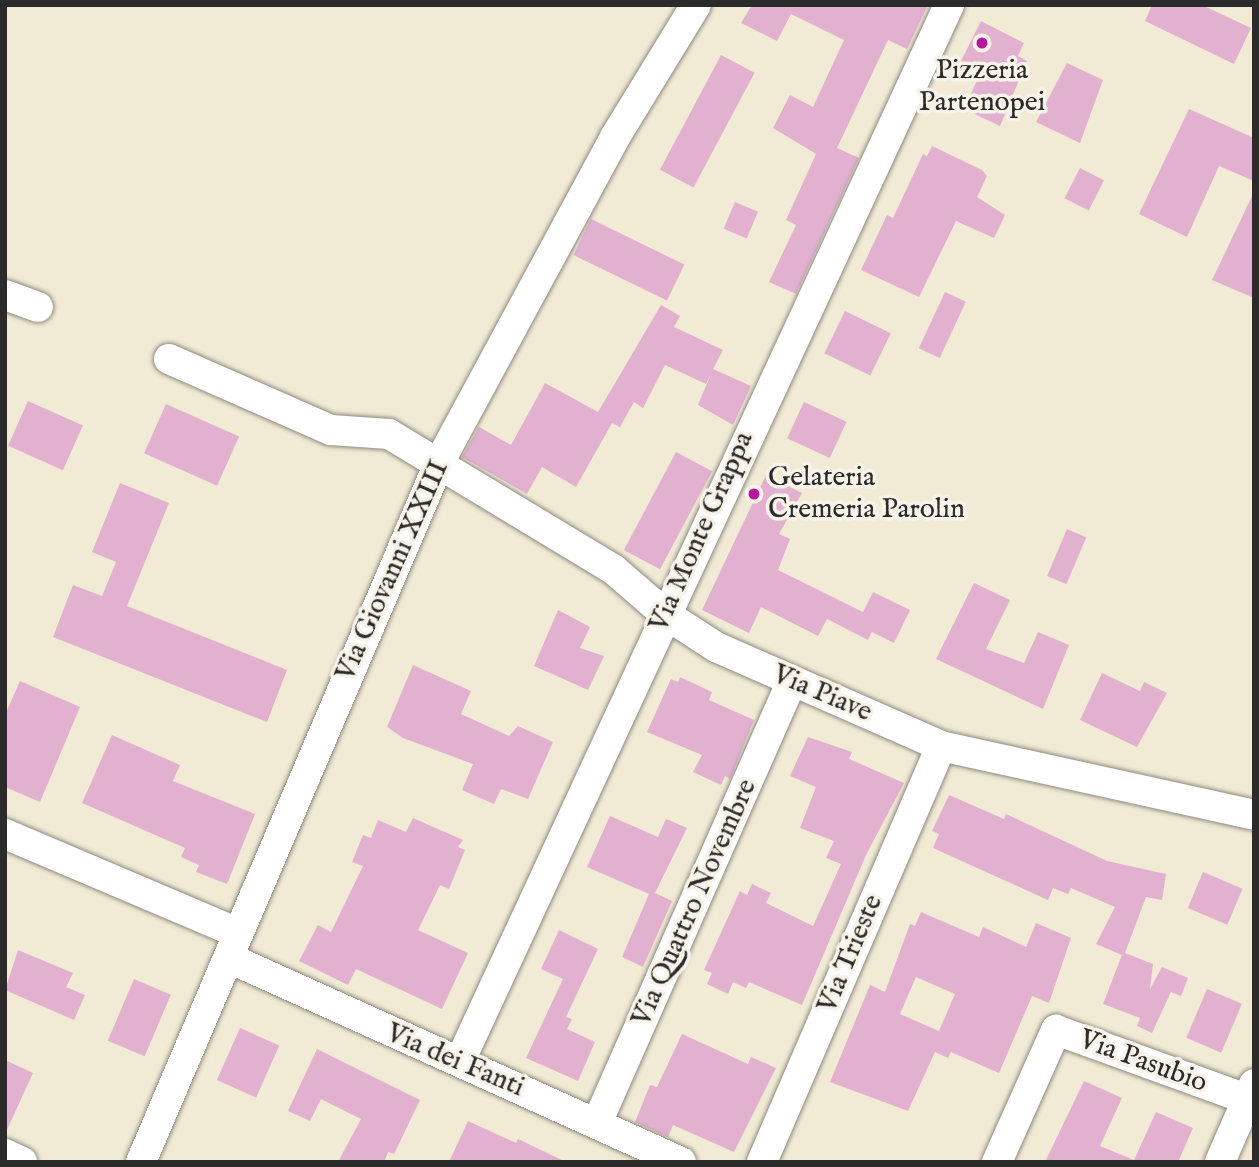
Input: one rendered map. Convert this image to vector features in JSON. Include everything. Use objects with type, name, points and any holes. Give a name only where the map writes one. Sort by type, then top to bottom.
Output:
[{"type":"street","name":"Via Giovanni XXIII","points":[[141,1162],[440,461],[615,137],[696,5]]},
{"type":"street","name":"Via Monte Grappa","points":[[460,1061],[949,5]]},
{"type":"street","points":[[5,295],[38,307]]},
{"type":"street","name":"Via Piave","points":[[169,359],[331,430],[389,434],[440,461],[613,569],[665,614],[716,647],[791,683],[941,746],[1254,815]]},
{"type":"street","name":"Via Quattro Novembre","points":[[597,1123],[791,683]]},
{"type":"street","name":"Via Trieste","points":[[762,1162],[941,746]]},
{"type":"street","name":"Via dei Fanti","points":[[5,834],[460,1061],[681,1162]]},
{"type":"street","name":"Via Pasubio","points":[[997,1162],[1056,1030],[1250,1091]]},
{"type":"street","points":[[1220,1162],[1250,1091]]},
{"type":"street","points":[[5,1154],[22,1162]]},
{"type":"building","points":[[752,5],[928,5],[907,49],[888,40],[837,148],[859,158],[796,294],[769,282],[796,225],[786,220],[816,154],[773,128],[790,95],[813,107],[844,40],[791,14],[777,41],[741,23]]},
{"type":"building","points":[[1152,5],[1202,5],[1251,28],[1234,64],[1145,21]]},
{"type":"building","points":[[981,21],[1024,43],[1018,56],[1027,61],[1000,126],[964,109],[980,74],[959,65]]},
{"type":"building","points":[[721,55],[755,73],[694,188],[660,170]]},
{"type":"building","points":[[1067,63],[1103,80],[1080,143],[1036,122]]},
{"type":"building","points":[[1189,109],[1254,138],[1254,181],[1219,166],[1187,237],[1139,214]]},
{"type":"building","points":[[932,146],[982,170],[987,176],[977,197],[1005,215],[994,238],[956,221],[919,297],[861,270],[887,215],[893,218],[923,154],[927,156]]},
{"type":"building","points":[[1080,168],[1104,180],[1089,211],[1065,198]]},
{"type":"building","points":[[1254,192],[1254,298],[1212,280]]},
{"type":"building","points":[[735,202],[758,212],[747,238],[724,229]]},
{"type":"building","points":[[591,219],[684,265],[667,301],[573,255]]},
{"type":"building","points":[[945,292],[966,302],[940,358],[919,348]]},
{"type":"building","points":[[661,305],[680,316],[674,327],[723,350],[713,369],[751,386],[733,425],[698,405],[711,374],[706,384],[665,365],[643,408],[634,402],[620,427],[612,423],[576,487],[542,467],[527,494],[462,457],[479,427],[511,445],[545,383],[598,412]]},
{"type":"building","points":[[845,311],[891,333],[870,376],[824,353]]},
{"type":"building","points":[[28,401],[83,425],[63,470],[8,446]]},
{"type":"building","points":[[804,402],[847,422],[830,458],[787,438]]},
{"type":"building","points":[[166,404],[239,437],[217,486],[144,453]]},
{"type":"building","points":[[676,452],[712,471],[660,569],[624,550]]},
{"type":"building","points":[[766,475],[802,493],[779,534],[790,539],[778,570],[863,612],[873,592],[910,610],[894,643],[872,632],[868,640],[827,619],[818,636],[761,607],[749,633],[702,610]]},
{"type":"building","points":[[120,483],[169,503],[127,606],[287,670],[267,722],[53,637],[73,585],[102,596],[116,562],[92,552]]},
{"type":"building","points":[[1067,529],[1086,537],[1066,584],[1047,576]]},
{"type":"building","points":[[974,583],[1010,600],[986,649],[1024,663],[1038,632],[1069,645],[1043,709],[936,659]]},
{"type":"building","points":[[558,610],[590,627],[580,648],[604,656],[588,690],[534,666]]},
{"type":"building","points":[[413,665],[471,691],[461,714],[509,736],[518,726],[553,742],[528,799],[501,789],[494,804],[462,790],[473,764],[403,738],[387,727]]},
{"type":"building","points":[[1102,673],[1140,691],[1144,682],[1167,693],[1137,747],[1080,720]]},
{"type":"building","points":[[680,677],[712,692],[709,700],[754,720],[730,779],[725,776],[721,785],[693,772],[702,755],[647,732],[671,679],[678,682]]},
{"type":"building","points":[[20,681],[80,707],[40,802],[5,787],[5,715]]},
{"type":"building","points":[[112,735],[180,765],[173,781],[255,814],[227,884],[196,872],[199,865],[181,857],[185,848],[82,803]]},
{"type":"building","points":[[808,737],[852,752],[849,759],[904,783],[866,855],[802,1005],[749,982],[746,988],[733,982],[728,994],[707,984],[712,973],[704,970],[740,891],[747,895],[752,884],[771,893],[766,903],[813,926],[841,864],[826,858],[834,841],[800,828],[816,787],[790,776]]},
{"type":"building","points":[[949,795],[1004,819],[1006,814],[1107,861],[1166,874],[1162,900],[1146,897],[1125,953],[1153,964],[1150,989],[1162,967],[1188,978],[1181,996],[1171,992],[1152,1033],[1137,1026],[1140,1018],[1103,1004],[1122,955],[1096,944],[1115,907],[1071,888],[1068,894],[1053,888],[1048,900],[933,848],[939,834],[932,831]]},
{"type":"building","points":[[610,816],[658,837],[666,819],[687,828],[655,893],[672,901],[643,967],[622,957],[649,894],[587,867]]},
{"type":"building","points":[[413,818],[463,840],[458,847],[465,850],[449,889],[440,885],[418,930],[468,953],[442,1009],[356,969],[348,985],[299,961],[318,925],[331,932],[363,866],[352,862],[363,835],[371,838],[378,820],[406,832]]},
{"type":"building","points":[[1203,872],[1243,889],[1227,925],[1188,908]]},
{"type":"building","points":[[921,912],[979,937],[983,927],[1026,947],[1036,923],[1071,938],[1049,1003],[1032,996],[999,1073],[951,1052],[948,1058],[935,1052],[908,1111],[830,1082],[870,985],[885,992],[910,924],[915,926]],"holes":[[[916,977],[955,994],[939,1031],[900,1014]]]},
{"type":"building","points":[[559,930],[598,949],[566,1017],[572,1019],[567,1029],[595,1042],[578,1081],[526,1058],[563,979],[541,969]]},
{"type":"building","points":[[18,950],[73,973],[66,987],[85,995],[74,1020],[5,990]]},
{"type":"building","points":[[134,979],[171,995],[145,1056],[108,1041]]},
{"type":"building","points":[[1207,989],[1242,1004],[1221,1053],[1186,1038]]},
{"type":"building","points":[[240,1028],[279,1045],[256,1098],[217,1080]]},
{"type":"building","points":[[682,1034],[748,1064],[751,1057],[776,1068],[734,1152],[673,1125],[668,1137],[635,1122],[650,1085],[657,1087]]},
{"type":"building","points":[[317,1049],[420,1100],[394,1154],[388,1152],[384,1162],[338,1162],[361,1119],[321,1099],[310,1121],[288,1111]]},
{"type":"building","points":[[5,1060],[33,1073],[5,1134]]},
{"type":"building","points":[[1084,1081],[1122,1098],[1100,1146],[1134,1160],[1156,1112],[1193,1128],[1178,1162],[1045,1162]]},
{"type":"building","points":[[468,1121],[516,1143],[518,1139],[566,1162],[449,1162]]},
{"type":"place","name":"Pizzeria Partenopei","points":[[982,43]]},
{"type":"place","name":"Gelateria Cremeria Parolin","points":[[754,494]]}]
